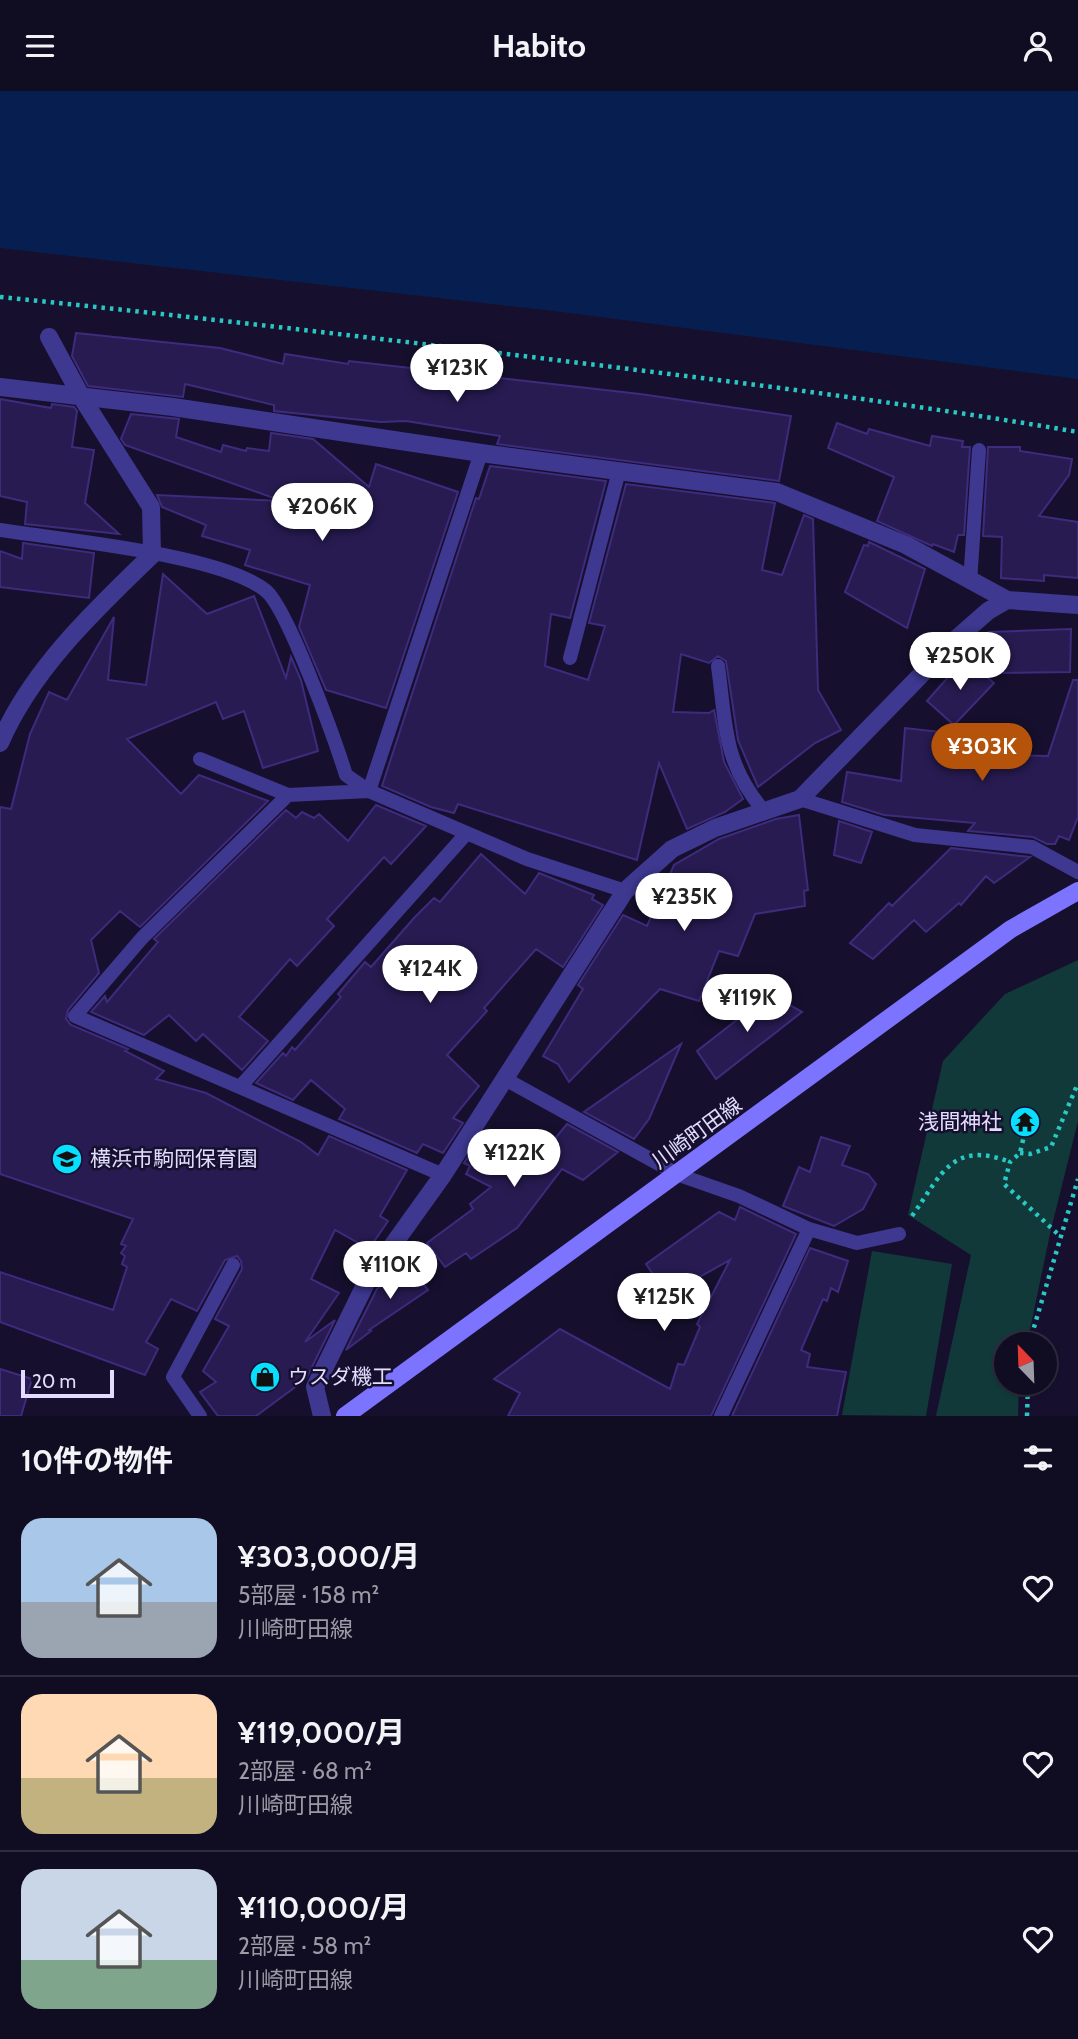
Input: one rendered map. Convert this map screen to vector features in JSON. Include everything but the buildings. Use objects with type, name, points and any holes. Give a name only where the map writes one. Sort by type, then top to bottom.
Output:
[{"type":"main road","name":"川崎町田線","points":[[345,1416],[679,1175],[1011,929],[1078,891]]},
{"type":"street","points":[[0,743],[12,717],[51,662],[102,604],[152,555],[151,507],[82,398],[49,337]]},
{"type":"street","points":[[0,387],[173,407],[481,453],[777,492],[906,545],[1007,600],[1078,605]]},
{"type":"street","points":[[322,1416],[315,1387],[367,1281],[443,1175],[625,891],[672,849],[715,828],[800,799],[955,640],[988,611],[1007,600]]},
{"type":"lane","points":[[970,582],[979,450]]},
{"type":"lane","points":[[369,791],[481,453]]},
{"type":"lane","points":[[570,658],[619,471]]},
{"type":"lane","points":[[0,530],[213,566],[266,590],[282,614],[346,775],[369,791],[466,834],[527,859],[625,891]]},
{"type":"lane","points":[[718,666],[730,757],[749,793],[763,810]]},
{"type":"lane","points":[[200,759],[288,795],[369,791]]},
{"type":"lane","points":[[288,795],[142,938],[75,1016],[443,1175]]},
{"type":"lane","points":[[800,799],[915,835],[1032,847],[1078,872]]},
{"type":"lane","points":[[240,1087],[466,834]]},
{"type":"lane","points":[[505,1079],[679,1175],[739,1196],[809,1229],[857,1243],[899,1234]]},
{"type":"lane","points":[[721,1416],[809,1229]]},
{"type":"lane","points":[[200,1416],[173,1377],[233,1265]]},
{"type":"path","points":[[0,297],[260,324],[698,377],[982,415],[1078,432]]},
{"type":"path","points":[[1020,1153],[1030,1154],[1051,1147],[1078,1083]]},
{"type":"path","points":[[1027,1123],[1020,1153],[1010,1162],[1004,1184],[1060,1236]]},
{"type":"path","points":[[899,1234],[940,1174],[958,1157],[986,1153],[1010,1162]]},
{"type":"path","points":[[1033,1332],[1078,1179]]},
{"type":"path","points":[[1027,1416],[1028,1395]]},
{"type":"green space","points":[[1078,960],[1078,1121],[1051,1229],[1030,1332],[994,1332],[994,1395],[1019,1395],[1018,1416],[936,1416],[971,1255],[908,1215],[943,1061],[1005,994]]},
{"type":"green space","points":[[872,1251],[952,1264],[926,1416],[842,1415]]},
{"type":"water","points":[[0,91],[1078,91],[1078,379],[562,312],[0,248]]},
{"type":"place","name":"浅間神社","points":[[1025,1122]]},
{"type":"place","name":"横浜市駒岡保育園","points":[[67,1159]]},
{"type":"place","name":"ウスダ機工","points":[[265,1377]]}]
